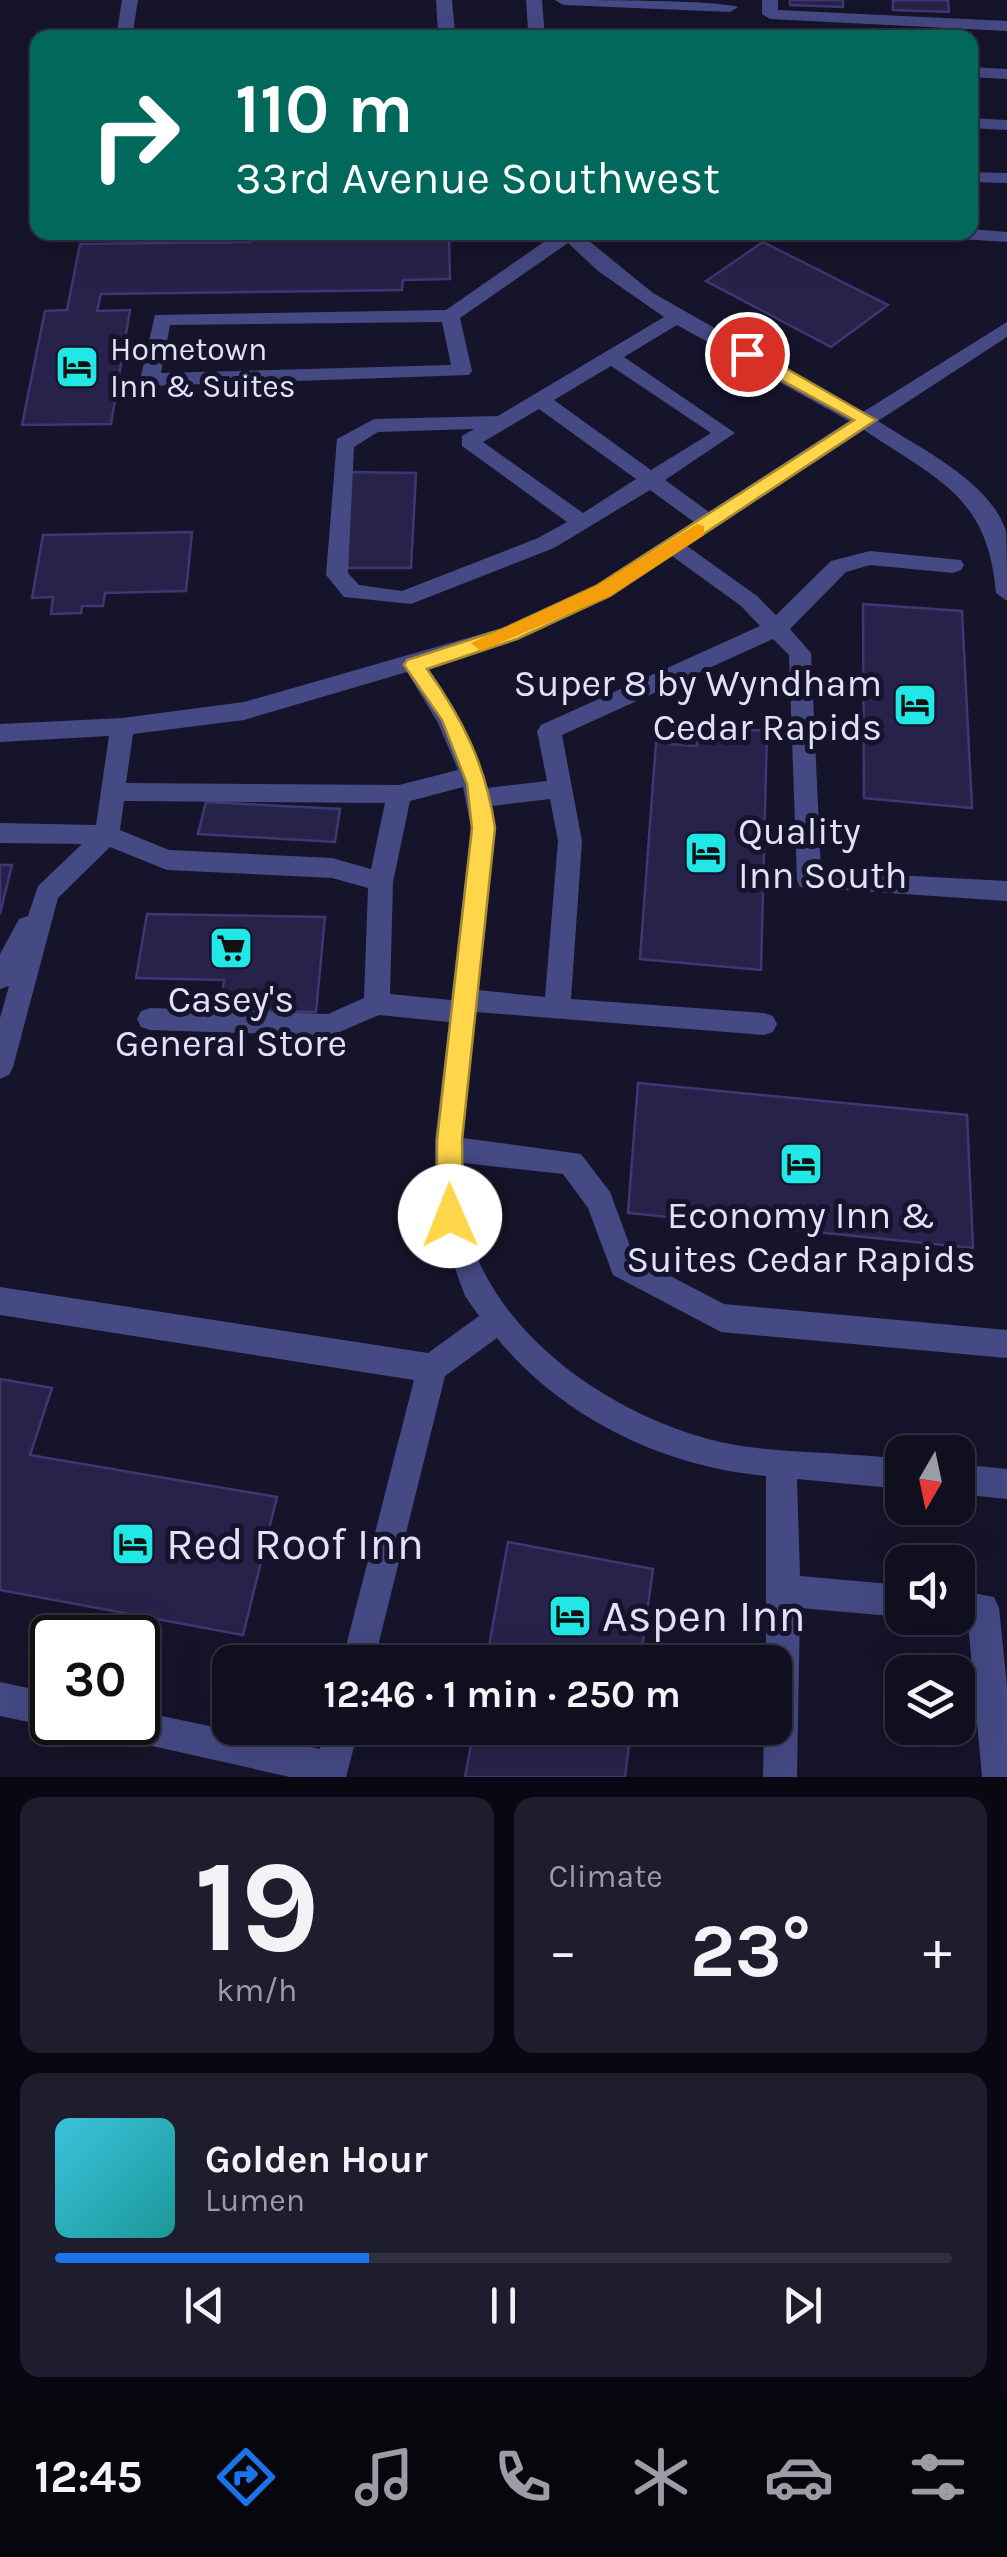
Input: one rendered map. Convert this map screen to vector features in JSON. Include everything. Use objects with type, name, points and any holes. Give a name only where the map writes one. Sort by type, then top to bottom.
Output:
[{"type":"street","points":[[125,30],[130,0]]},
{"type":"street","points":[[444,0],[446,30]]},
{"type":"street","points":[[534,0],[536,30]]},
{"type":"street","points":[[563,0],[730,7]]},
{"type":"street","points":[[770,0],[770,14],[1007,26]]},
{"type":"street","points":[[869,0],[870,19]]},
{"type":"street","points":[[974,0],[978,25]]},
{"type":"street","points":[[978,72],[1007,74]]},
{"type":"street","points":[[978,123],[1007,125]]},
{"type":"street","points":[[978,177],[1007,178]]},
{"type":"street","points":[[978,235],[1007,237]]},
{"type":"street","points":[[450,316],[462,371],[150,380],[162,319],[450,316],[557,240]]},
{"type":"street","points":[[575,240],[630,290],[867,420],[949,479],[986,514],[1004,560],[1007,593]]},
{"type":"street","points":[[582,523],[469,441],[678,316]]},
{"type":"street","points":[[0,732],[122,727],[244,712],[510,634],[587,598],[672,546],[1007,328]]},
{"type":"street","points":[[502,422],[374,426],[344,444],[338,575],[352,592],[403,600],[546,543],[725,433],[610,357]]},
{"type":"street","points":[[540,400],[709,522]]},
{"type":"street","points":[[672,546],[749,601],[800,653],[809,880],[1007,890]]},
{"type":"street","points":[[557,1009],[570,840],[549,731],[777,628],[838,566],[870,558],[954,566]]},
{"type":"street","points":[[414,665],[451,718],[477,787],[484,828],[449,1149],[450,1216],[480,1296],[534,1361],[616,1418],[721,1458],[885,1472]]},
{"type":"street","points":[[0,978],[47,893],[106,835],[122,727]]},
{"type":"street","points":[[112,792],[398,794],[477,787],[561,788]]},
{"type":"street","points":[[377,1004],[382,882],[398,794]]},
{"type":"street","points":[[0,833],[106,835],[167,860],[332,868],[382,882]]},
{"type":"street","points":[[0,1066],[47,893]]},
{"type":"street","points":[[150,1020],[330,1024],[377,1004],[557,1009],[764,1024]]},
{"type":"street","points":[[449,1149],[571,1162],[600,1201],[623,1266],[721,1318],[1007,1344]]},
{"type":"street","points":[[0,1301],[432,1368]]},
{"type":"street","points":[[362,1645],[432,1368],[499,1319]]},
{"type":"street","points":[[780,1777],[784,1590],[781,1463]]},
{"type":"street","points":[[975,1481],[1007,1484]]},
{"type":"street","points":[[784,1590],[885,1599]]},
{"type":"street","points":[[975,1607],[983,1608],[999,1777]]},
{"type":"street","points":[[0,1699],[30,1705]]},
{"type":"street","points":[[160,1732],[212,1743]]},
{"type":"street","points":[[219,1745],[332,1769],[338,1745]]},
{"type":"building","points":[[790,0],[843,0],[843,7],[790,5]]},
{"type":"building","points":[[893,0],[948,0],[949,12],[893,10]]},
{"type":"building","name":"Hometown Inn & Suites","points":[[449,240],[450,279],[403,280],[402,290],[101,294],[97,311],[130,310],[111,424],[22,425],[45,311],[67,310],[80,244]]},
{"type":"building","points":[[763,242],[888,305],[831,347],[706,281]]},
{"type":"building","points":[[351,472],[416,473],[411,568],[343,568]]},
{"type":"building","points":[[192,532],[186,591],[105,593],[103,606],[82,606],[81,613],[51,614],[53,597],[32,598],[43,535]]},
{"type":"building","name":"Super 8 by Wyndham Cedar Rapids","points":[[863,604],[962,611],[972,808],[864,798]]},
{"type":"building","name":"Quality Inn South","points":[[698,726],[767,731],[761,970],[640,959],[656,743],[697,746]]},
{"type":"building","points":[[206,802],[340,809],[335,842],[198,834]]},
{"type":"building","points":[[0,865],[12,865],[0,914]]},
{"type":"building","name":"Casey's General Store","points":[[147,914],[325,917],[316,1012],[220,1010],[224,980],[136,978]]},
{"type":"building","name":"Economy Inn & Suites Cedar Rapids","points":[[638,1083],[967,1115],[973,1248],[628,1213]]},
{"type":"building","name":"Red Roof Inn","points":[[0,1379],[52,1388],[30,1455],[277,1497],[243,1635],[160,1620],[160,1615],[135,1615],[0,1590]]},
{"type":"building","name":"Aspen Inn","points":[[508,1542],[653,1569],[642,1645],[489,1645]]},
{"type":"building","name":"Aspen Inn","points":[[471,1745],[629,1745],[625,1777],[465,1777]]},
{"type":"slow traffic","points":[[481,643],[510,634],[603,591],[697,530]]},
{"type":"place","name":"Hometown Inn & Suites","points":[[77,367]]},
{"type":"place","name":"Super 8 by Wyndham Cedar Rapids","points":[[915,705]]},
{"type":"place","name":"Quality Inn South","points":[[706,853]]},
{"type":"place","name":"Casey's General Store","points":[[231,948]]},
{"type":"place","name":"Economy Inn & Suites Cedar Rapids","points":[[801,1164]]},
{"type":"place","name":"Red Roof Inn","points":[[133,1544]]},
{"type":"place","name":"Aspen Inn","points":[[570,1616]]},
{"type":"route","points":[[450,1216],[449,1140],[484,828],[478,784],[451,718],[414,665],[510,634],[603,591],[867,420],[747,354]]}]
